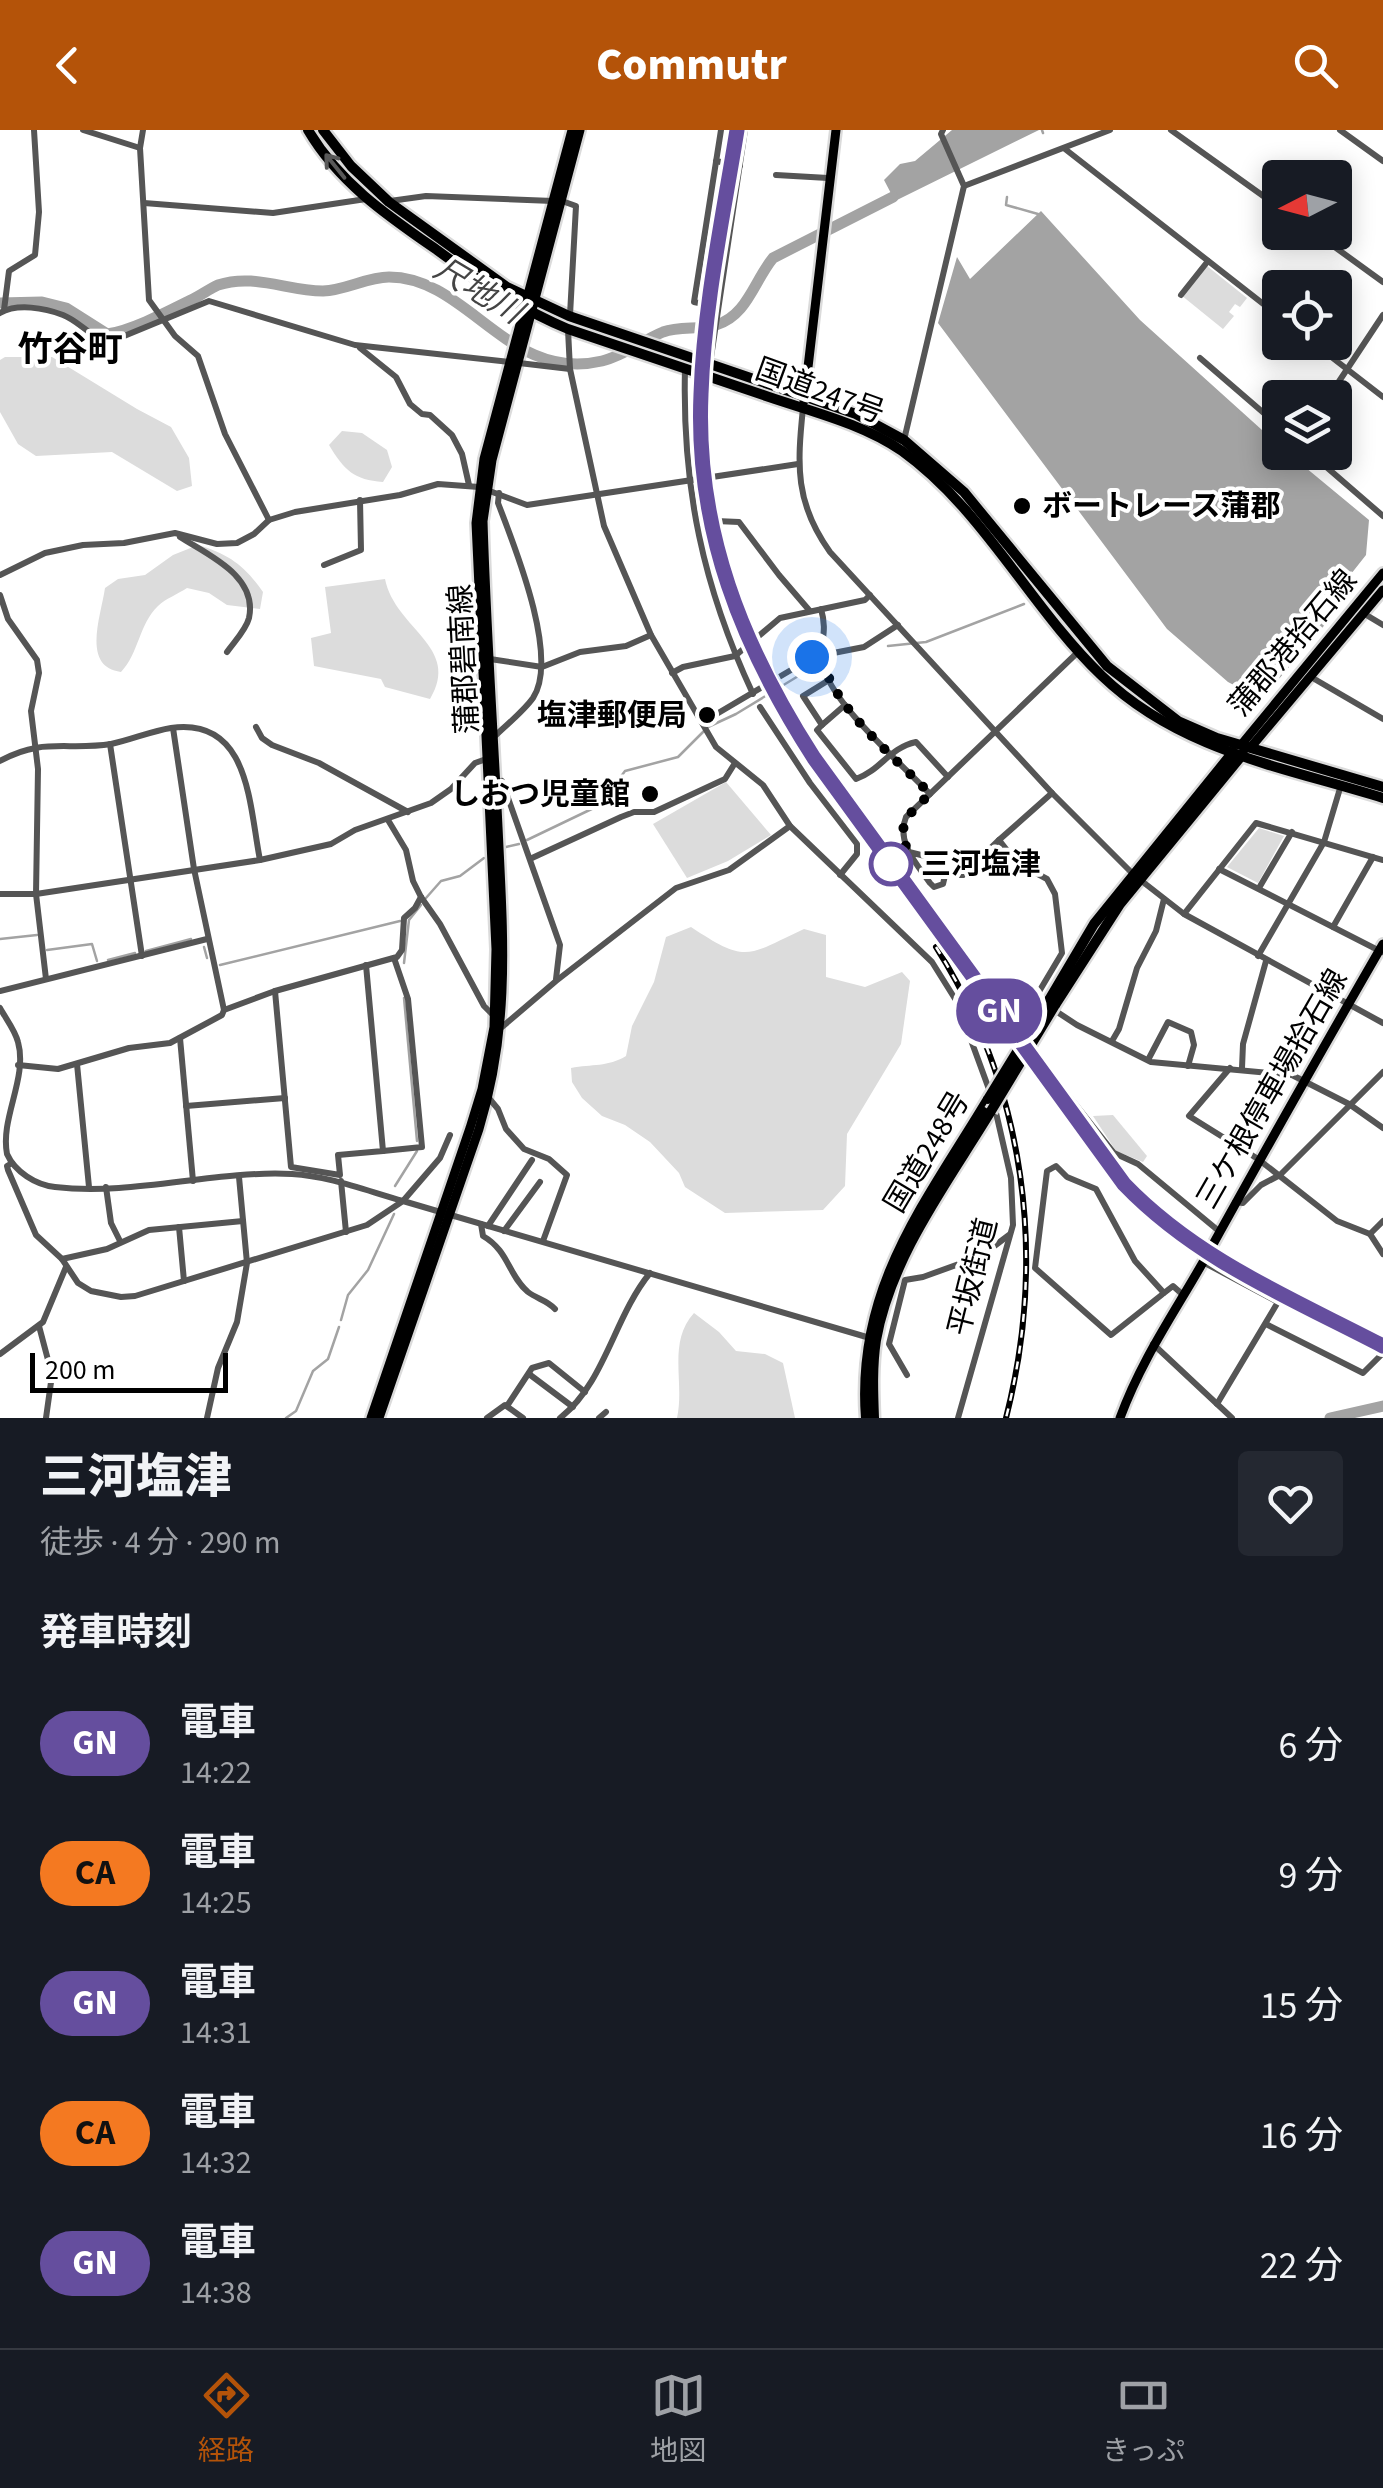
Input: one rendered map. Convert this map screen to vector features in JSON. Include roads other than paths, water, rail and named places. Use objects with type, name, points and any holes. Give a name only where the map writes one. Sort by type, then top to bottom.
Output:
[{"type":"highway","name":"国道247号","points":[[308,130],[333,165],[366,199],[488,287],[530,305],[710,364],[882,439],[940,482],[1079,651],[1112,685],[1153,717],[1188,737],[1383,787]]},
{"type":"highway","name":"国道247号","points":[[323,130],[364,181],[389,202],[568,330],[685,369],[856,414],[904,440],[964,492],[1107,666],[1178,720],[1241,750],[1383,798]]},
{"type":"highway","name":"国道248号","points":[[866,1418],[864,1392],[872,1339],[907,1252],[1052,1003],[1138,877],[1241,750]]},
{"type":"highway","name":"国道248号","points":[[872,1339],[874,1418]]},
{"type":"main road","name":"蒲郡碧南線","points":[[379,1418],[482,1089],[495,1016],[490,758],[476,523],[478,487],[530,305],[572,130]]},
{"type":"main road","name":"蒲郡碧南線","points":[[557,201],[580,130]]},
{"type":"main road","points":[[804,402],[836,130]]},
{"type":"main road","name":"蒲郡碧南線","points":[[371,1418],[488,1098],[502,1027],[504,946],[496,788],[490,758],[494,738],[478,487]]},
{"type":"main road","name":"蒲郡港拾石線","points":[[1241,750],[1359,610],[1383,573]]},
{"type":"main road","name":"蒲郡港拾石線","points":[[1359,610],[1383,590]]},
{"type":"main road","name":"三ケ根停車場拾石線","points":[[1120,1418],[1152,1344],[1382,949]]},
{"type":"street","points":[[34,130],[39,212],[35,255],[9,270],[4,308],[33,308],[64,315],[112,341],[161,317],[209,301],[355,344],[517,353],[570,365]]},
{"type":"street","points":[[82,130],[140,148]]},
{"type":"street","points":[[143,130],[140,148],[147,289],[161,317],[198,356],[226,434],[269,520]]},
{"type":"street","points":[[718,311],[694,302],[721,130]]},
{"type":"street","points":[[710,364],[745,130]]},
{"type":"street","points":[[964,186],[1110,130]]},
{"type":"street","points":[[1171,130],[1262,195]]},
{"type":"street","points":[[1340,130],[1383,161]]},
{"type":"street","points":[[904,440],[964,186],[942,132]]},
{"type":"street","points":[[1065,148],[1262,303]]},
{"type":"street","points":[[716,161],[740,166]]},
{"type":"street","points":[[776,175],[828,178]]},
{"type":"street","points":[[389,202],[426,196],[557,201],[576,206],[570,316]]},
{"type":"street","points":[[144,203],[274,213],[366,199]]},
{"type":"street","points":[[1339,250],[1383,282]]},
{"type":"street","points":[[1181,295],[1208,261]]},
{"type":"street","points":[[1339,380],[1383,315]]},
{"type":"street","name":"平坂街道","points":[[568,330],[570,365],[604,526],[651,635],[672,673],[716,747],[763,784],[790,826],[932,962],[957,1002],[986,1081],[1011,1178],[1013,1225],[958,1418]]},
{"type":"street","points":[[355,344],[396,377],[410,404],[430,415],[452,435],[478,487]]},
{"type":"street","points":[[1200,358],[1262,411]]},
{"type":"street","points":[[1335,360],[1383,397]]},
{"type":"street","points":[[685,369],[688,480],[706,572],[753,694]]},
{"type":"street","points":[[804,402],[798,464],[802,494],[816,532],[1052,793],[1138,877],[1184,914],[1383,1023]]},
{"type":"street","points":[[0,575],[45,553],[175,534],[218,544],[237,544],[269,520],[438,484],[478,487],[527,505],[798,464]]},
{"type":"street","points":[[1330,470],[1383,516]]},
{"type":"street","points":[[710,477],[716,521],[740,522],[778,576],[810,610]]},
{"type":"street","points":[[494,738],[534,697],[542,667],[536,621],[520,560],[498,503],[499,493]]},
{"type":"street","points":[[324,566],[361,550],[360,500]]},
{"type":"street","points":[[175,534],[234,572],[246,592],[249,618],[227,652]]},
{"type":"street","points":[[0,595],[8,619],[37,660],[39,673],[31,711],[36,745],[36,894],[46,979]]},
{"type":"street","points":[[672,673],[682,667],[736,656],[780,618],[865,600],[870,595]]},
{"type":"street","points":[[821,608],[827,628],[822,654],[829,680],[845,705],[930,794]]},
{"type":"street","points":[[1359,610],[1383,625]]},
{"type":"street","points":[[705,726],[822,654],[864,647],[898,625]]},
{"type":"street","points":[[490,660],[542,667],[580,652],[626,646],[651,635]]},
{"type":"street","points":[[946,871],[943,884],[934,887],[904,842],[902,826],[906,817],[1079,651]]},
{"type":"street","points":[[1306,673],[1383,719]]},
{"type":"street","points":[[822,724],[803,696],[829,680]]},
{"type":"street","points":[[845,705],[816,730],[856,780],[899,746],[916,742],[948,777]]},
{"type":"street","points":[[760,708],[810,783],[858,844],[857,854],[840,875]]},
{"type":"street","points":[[256,727],[272,746],[319,763],[409,812]]},
{"type":"street","points":[[0,761],[36,745],[110,744],[173,728],[211,730],[229,746],[252,797],[260,860]]},
{"type":"street","points":[[18,1065],[45,1070],[129,1048],[170,1043],[222,1015],[194,869],[173,728]]},
{"type":"street","points":[[110,744],[142,956]]},
{"type":"street","points":[[0,894],[36,894],[260,860],[331,844],[355,830],[432,804],[476,763],[490,758]]},
{"type":"street","points":[[532,858],[634,812],[654,812],[725,779],[735,763]]},
{"type":"street","points":[[496,788],[502,781],[560,945],[556,981]]},
{"type":"street","points":[[1242,1068],[1243,1044],[1262,959],[1324,842],[1341,785]]},
{"type":"street","points":[[909,852],[924,856],[952,875],[963,874],[1052,793]]},
{"type":"street","points":[[388,820],[406,850],[413,881],[423,900],[484,1006],[495,1016]]},
{"type":"street","points":[[1184,914],[1256,823],[1383,860]]},
{"type":"street","points":[[502,1027],[676,888],[729,870],[790,826]]},
{"type":"street","points":[[1259,888],[1292,832]]},
{"type":"street","points":[[999,840],[1017,862],[1047,879],[1055,894],[1062,953],[1038,1000],[1077,1025],[1148,1060],[1292,1075],[1350,1104],[1383,1128]]},
{"type":"street","points":[[1333,926],[1373,857]]},
{"type":"street","points":[[1219,868],[1382,949]]},
{"type":"street","points":[[1112,1042],[1137,968],[1156,931],[1164,899]]},
{"type":"street","points":[[224,1010],[275,991],[394,958],[402,950],[404,918],[423,900]]},
{"type":"street","points":[[0,991],[207,939]]},
{"type":"street","points":[[346,1232],[338,1155],[422,1147],[408,999],[394,958]]},
{"type":"street","points":[[366,965],[383,1151]]},
{"type":"street","points":[[275,991],[292,1167],[872,1339]]},
{"type":"street","points":[[0,1008],[19,1044],[18,1065],[2,1130],[5,1152],[28,1178],[43,1184],[89,1187],[291,1174],[341,1179]]},
{"type":"street","points":[[1148,1060],[1168,1022],[1190,1032],[1194,1044],[1188,1066]]},
{"type":"street","points":[[180,1038],[193,1181]]},
{"type":"street","points":[[77,1064],[89,1187]]},
{"type":"street","points":[[1231,1067],[1190,1116],[1258,1159],[1337,1220],[1370,1234],[1383,1254]]},
{"type":"street","points":[[1050,1072],[1114,1153],[1138,1164],[1220,1232]]},
{"type":"street","points":[[1234,1202],[1243,1203],[1261,1184],[1280,1175],[1383,1072]]},
{"type":"street","points":[[186,1106],[285,1098]]},
{"type":"street","points":[[488,1098],[498,1109],[506,1129],[524,1149],[549,1159],[566,1175],[543,1241]]},
{"type":"street","points":[[12,1163],[8,1166],[36,1235],[62,1259],[78,1283],[91,1291],[120,1297],[184,1282],[376,1220],[403,1202],[440,1158],[450,1135]]},
{"type":"street","points":[[532,1160],[484,1225],[483,1236],[498,1244],[527,1291],[555,1309]]},
{"type":"street","points":[[1164,1293],[1135,1261],[1096,1189],[1067,1177],[1056,1166],[1047,1171],[1035,1268],[1111,1334],[1164,1293],[1173,1286],[1182,1294]]},
{"type":"street","points":[[207,1418],[218,1368],[237,1322],[247,1263],[239,1176]]},
{"type":"street","points":[[504,1231],[540,1182]]},
{"type":"street","points":[[106,1187],[110,1223],[120,1241]]},
{"type":"street","points":[[62,1259],[108,1249],[149,1230],[243,1221]]},
{"type":"street","points":[[1370,1234],[1383,1221]]},
{"type":"street","points":[[179,1227],[184,1282]]},
{"type":"street","points":[[907,1375],[888,1344],[905,1280],[981,1256],[1010,1234]]},
{"type":"street","points":[[1203,1262],[1278,1302],[1217,1404]]},
{"type":"street","points":[[0,1354],[48,1316],[66,1267]]},
{"type":"street","points":[[560,1418],[585,1392],[634,1293],[650,1274]]},
{"type":"street","points":[[1266,1324],[1364,1373],[1383,1354]]},
{"type":"street","points":[[39,1326],[52,1375],[46,1418]]},
{"type":"street","points":[[1152,1344],[1232,1418]]},
{"type":"street","points":[[487,1418],[507,1406],[532,1368],[549,1363],[585,1392]]},
{"type":"street","points":[[529,1374],[573,1407]]},
{"type":"street","points":[[507,1406],[524,1418]]},
{"type":"waterway","name":"尺地川","points":[[0,303],[42,302],[66,308],[107,334],[138,325],[231,282],[323,291],[389,277],[417,282],[442,293],[514,344],[540,357],[569,364],[602,361],[663,332],[727,320],[743,306],[773,258],[893,197]]},
{"type":"waterway","points":[[1007,197],[1006,205],[1038,214]]},
{"type":"waterway","points":[[888,646],[926,642],[1024,604]]},
{"type":"waterway","points":[[527,840],[600,805],[625,771],[678,757],[708,727],[818,664]]},
{"type":"waterway","points":[[506,847],[519,844]]},
{"type":"waterway","points":[[426,898],[441,881],[460,876],[484,858]]},
{"type":"waterway","points":[[404,963],[409,920],[421,905]]},
{"type":"waterway","points":[[220,965],[400,921]]},
{"type":"waterway","points":[[0,939],[37,935]]},
{"type":"waterway","points":[[146,951],[191,939]]},
{"type":"waterway","points":[[47,950],[92,944],[97,961]]},
{"type":"waterway","points":[[204,947],[207,958]]},
{"type":"waterway","points":[[108,960],[135,953]]},
{"type":"waterway","points":[[404,998],[417,1141]]},
{"type":"waterway","points":[[395,1186],[417,1151]]},
{"type":"waterway","points":[[341,1320],[348,1295],[368,1270],[394,1214]]},
{"type":"waterway","points":[[286,1418],[296,1411],[313,1371],[328,1359],[339,1327]]},
{"type":"waterway","points":[[1330,1418],[1383,1406]]},
{"type":"railway","points":[[737,130],[704,348],[703,461],[710,513],[738,612],[784,709],[814,758],[1124,1184],[1167,1226],[1199,1249],[1383,1346]]},
{"type":"railway","points":[[936,947],[967,1001],[991,1058],[1009,1116],[1020,1175],[1026,1236],[1025,1296],[1006,1418]]},
{"type":"train","name":"GN","points":[[737,130],[710,296],[700,398],[701,431],[718,554],[742,628],[769,686],[814,758],[918,904],[1124,1184],[1167,1226],[1198,1249],[1383,1346]]},
{"type":"place","name":"ボートレース蒲郡","points":[[1022,506]]},
{"type":"place","name":"塩津郵便局","points":[[707,715]]},
{"type":"place","name":"しおつ児童館","points":[[650,794]]},
{"type":"place","name":"三河塩津","points":[[891,864]]},
{"type":"district","name":"竹谷町","points":[[70,350]]}]
